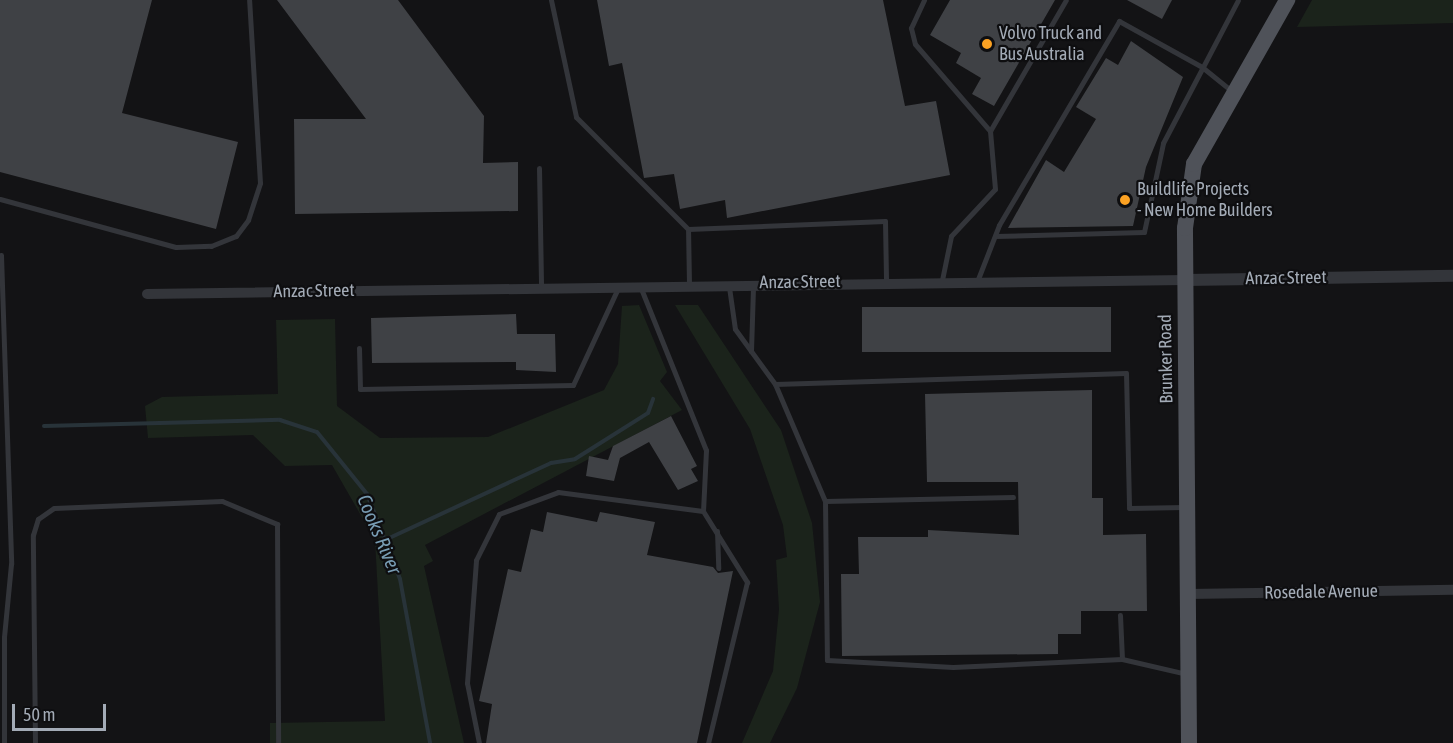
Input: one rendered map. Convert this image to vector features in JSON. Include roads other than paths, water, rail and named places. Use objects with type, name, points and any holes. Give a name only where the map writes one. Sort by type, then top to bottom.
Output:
[{"type":"main road","name":"Brunker Road","points":[[1190,743],[1185,228],[1194,164],[1287,0]]},
{"type":"street","name":"Anzac Street","points":[[147,294],[978,279],[1185,280],[1453,276]]},
{"type":"street","name":"Rosedale Avenue","points":[[1188,594],[1453,591]]},
{"type":"lane","points":[[0,199],[176,247],[211,246],[236,236],[248,220],[260,183],[249,0]]},
{"type":"lane","points":[[551,0],[576,117],[688,229],[689,284]]},
{"type":"lane","points":[[924,0],[911,28],[915,44],[990,131]]},
{"type":"lane","points":[[942,280],[951,236],[995,189],[990,131],[1066,0]]},
{"type":"lane","points":[[995,236],[1144,232],[1163,142],[1238,0]]},
{"type":"lane","points":[[978,279],[995,236],[1119,21],[1202,67],[1234,93]]},
{"type":"lane","points":[[539,168],[541,286]]},
{"type":"lane","points":[[688,229],[885,220],[886,281]]},
{"type":"lane","points":[[1,255],[0,380],[10,417],[4,743]]},
{"type":"lane","points":[[751,351],[754,283]]},
{"type":"lane","points":[[729,284],[735,329],[775,384],[825,501],[827,660],[832,664],[953,667],[1122,659],[1189,674]]},
{"type":"lane","points":[[359,348],[360,389],[573,386],[620,285]]},
{"type":"lane","points":[[639,285],[706,450],[703,511],[717,529],[747,582],[708,743]]},
{"type":"lane","points":[[775,384],[1126,373],[1129,508],[1188,507]]},
{"type":"lane","points":[[479,743],[467,682],[476,560],[499,514],[558,492],[703,511]]},
{"type":"lane","points":[[825,501],[1012,497]]},
{"type":"lane","points":[[35,743],[33,535],[38,519],[54,508],[222,501],[278,524],[278,743]]},
{"type":"lane","points":[[717,529],[718,568]]},
{"type":"lane","points":[[1120,615],[1122,659]]},
{"type":"waterway","points":[[385,540],[551,463],[575,459],[648,413],[653,399]]},
{"type":"waterway","name":"Cooks River","points":[[44,426],[280,420],[317,432],[367,494],[400,579],[430,743]]},
{"type":"place","name":"Volvo Truck and Bus Australia","points":[[987,44]]},
{"type":"place","name":"Buildlife Projects - New Home Builders","points":[[1125,200]]}]
